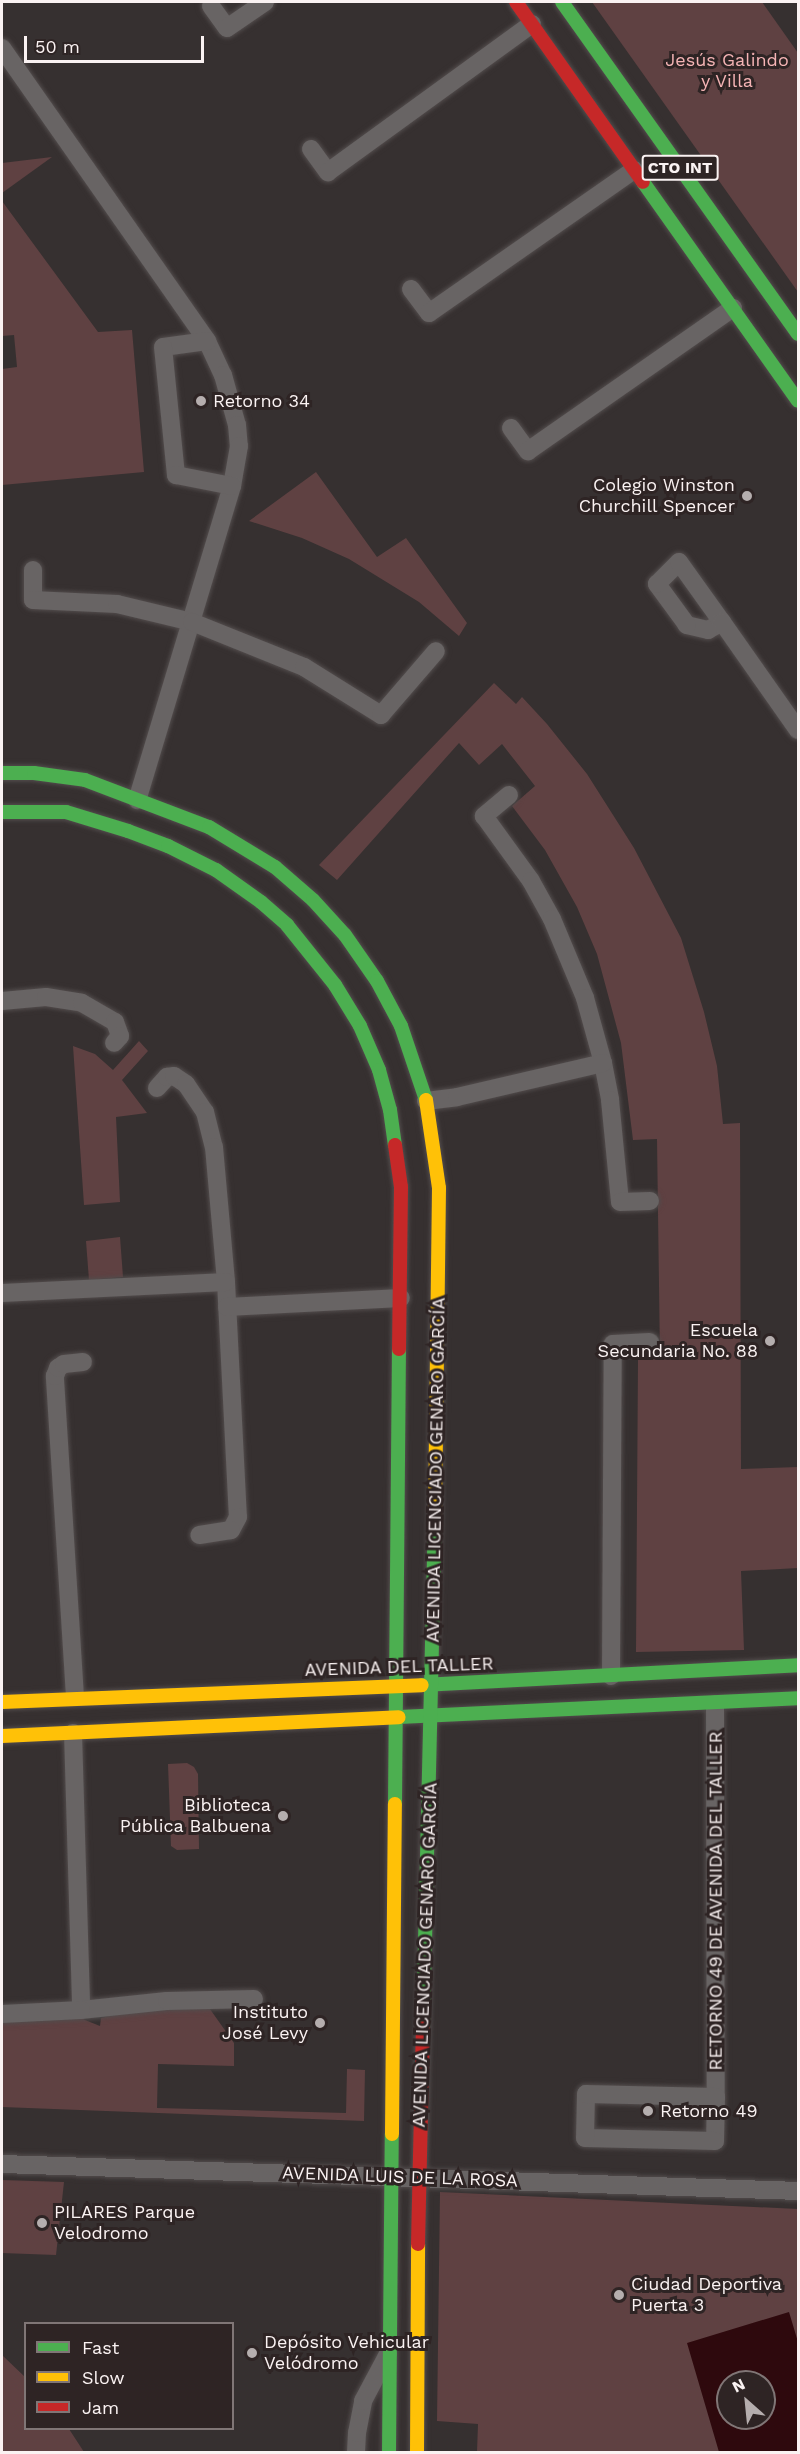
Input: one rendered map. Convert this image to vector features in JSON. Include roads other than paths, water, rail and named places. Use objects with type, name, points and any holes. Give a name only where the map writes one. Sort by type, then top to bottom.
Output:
[{"type":"main road","name":"CTO INT","points":[[516,2],[798,401]]},
{"type":"main road","name":"CTO INT","points":[[562,2],[798,334]]},
{"type":"main road","name":"AVENIDA LICENCIADO GENARO GARCÍA","points":[[2,773],[34,773],[85,780],[208,827],[275,867],[313,900],[345,935],[377,981],[401,1026],[426,1101],[439,1188],[432,1718],[418,2176],[417,2452]]},
{"type":"main road","name":"AVENIDA LICENCIADO GENARO GARCÍA","points":[[2,812],[66,812],[168,846],[216,870],[261,902],[287,925],[335,985],[360,1026],[379,1070],[390,1110],[401,1187],[401,1298],[390,2176],[389,2452]]},
{"type":"main road","points":[[287,925],[313,900]]},
{"type":"main road","points":[[401,1187],[439,1188]]},
{"type":"main road","name":"AVENIDA DEL TALLER","points":[[2,1702],[75,1696],[396,1686],[611,1676],[796,1682]]},
{"type":"main road","name":"AVENIDA DEL TALLER","points":[[2,1736],[715,1704],[796,1682]]},
{"type":"street","points":[[211,6],[227,28],[265,2]]},
{"type":"street","points":[[311,148],[328,172],[532,24]]},
{"type":"street","points":[[2,48],[207,341],[223,375],[234,410],[238,446],[232,486],[137,800]]},
{"type":"street","points":[[411,289],[429,313],[634,170]]},
{"type":"street","points":[[511,428],[528,451],[733,308]]},
{"type":"street","points":[[207,341],[163,347],[176,476],[232,486]]},
{"type":"street","points":[[33,570],[33,600],[117,604],[192,621],[304,668],[381,715],[436,651]]},
{"type":"street","points":[[722,622],[798,730]]},
{"type":"street","points":[[509,795],[484,816],[531,881],[552,919],[585,998],[603,1063],[616,1146],[620,1202],[650,1201]]},
{"type":"street","points":[[2,1001],[46,997],[82,1003],[115,1022],[120,1036],[114,1043]]},
{"type":"street","points":[[426,1101],[457,1097],[603,1063]]},
{"type":"street","points":[[157,1088],[167,1077],[179,1078],[196,1097],[211,1128],[226,1282],[238,1517],[231,1530],[199,1535]]},
{"type":"street","points":[[2,1293],[226,1282]]},
{"type":"street","points":[[227,1306],[401,1298]]},
{"type":"street","points":[[611,1676],[613,1344],[650,1342]]},
{"type":"street","points":[[75,1696],[55,1376],[58,1368],[64,1364],[83,1362]]},
{"type":"street","name":"RETORNO 49 DE AVENIDA DEL TALLER","points":[[715,1704],[716,2097],[715,2141],[585,2138],[586,2094],[716,2097]]},
{"type":"street","points":[[73,1733],[81,2010]]},
{"type":"street","points":[[2,2014],[81,2010],[167,2001],[254,2000]]},
{"type":"street","name":"AVENIDA LUIS DE LA ROSA","points":[[2,2164],[418,2176],[798,2191]]},
{"type":"street","name":"AVENIDA LICENCIADO GENARO GARCÍA","points":[[356,2452],[363,2401],[390,2350]]},
{"type":"place","name":"Retorno 34","points":[[201,401]]},
{"type":"place","name":"Colegio Winston Churchill Spencer","points":[[747,496]]},
{"type":"place","name":"Escuela Secundaria No. 88","points":[[770,1341]]},
{"type":"place","name":"Biblioteca Pública Balbuena","points":[[283,1816]]},
{"type":"place","name":"Instituto José Levy","points":[[320,2023]]},
{"type":"place","name":"Retorno 49","points":[[648,2111]]},
{"type":"place","name":"PILARES Parque Velodromo","points":[[42,2223]]},
{"type":"place","name":"Ciudad Deportiva Puerta 3","points":[[619,2295]]},
{"type":"place","name":"Depósito Vehicular Velódromo","points":[[252,2353]]},
{"type":"park label","name":"Jesús Galindo y Villa","points":[[727,71]]}]
